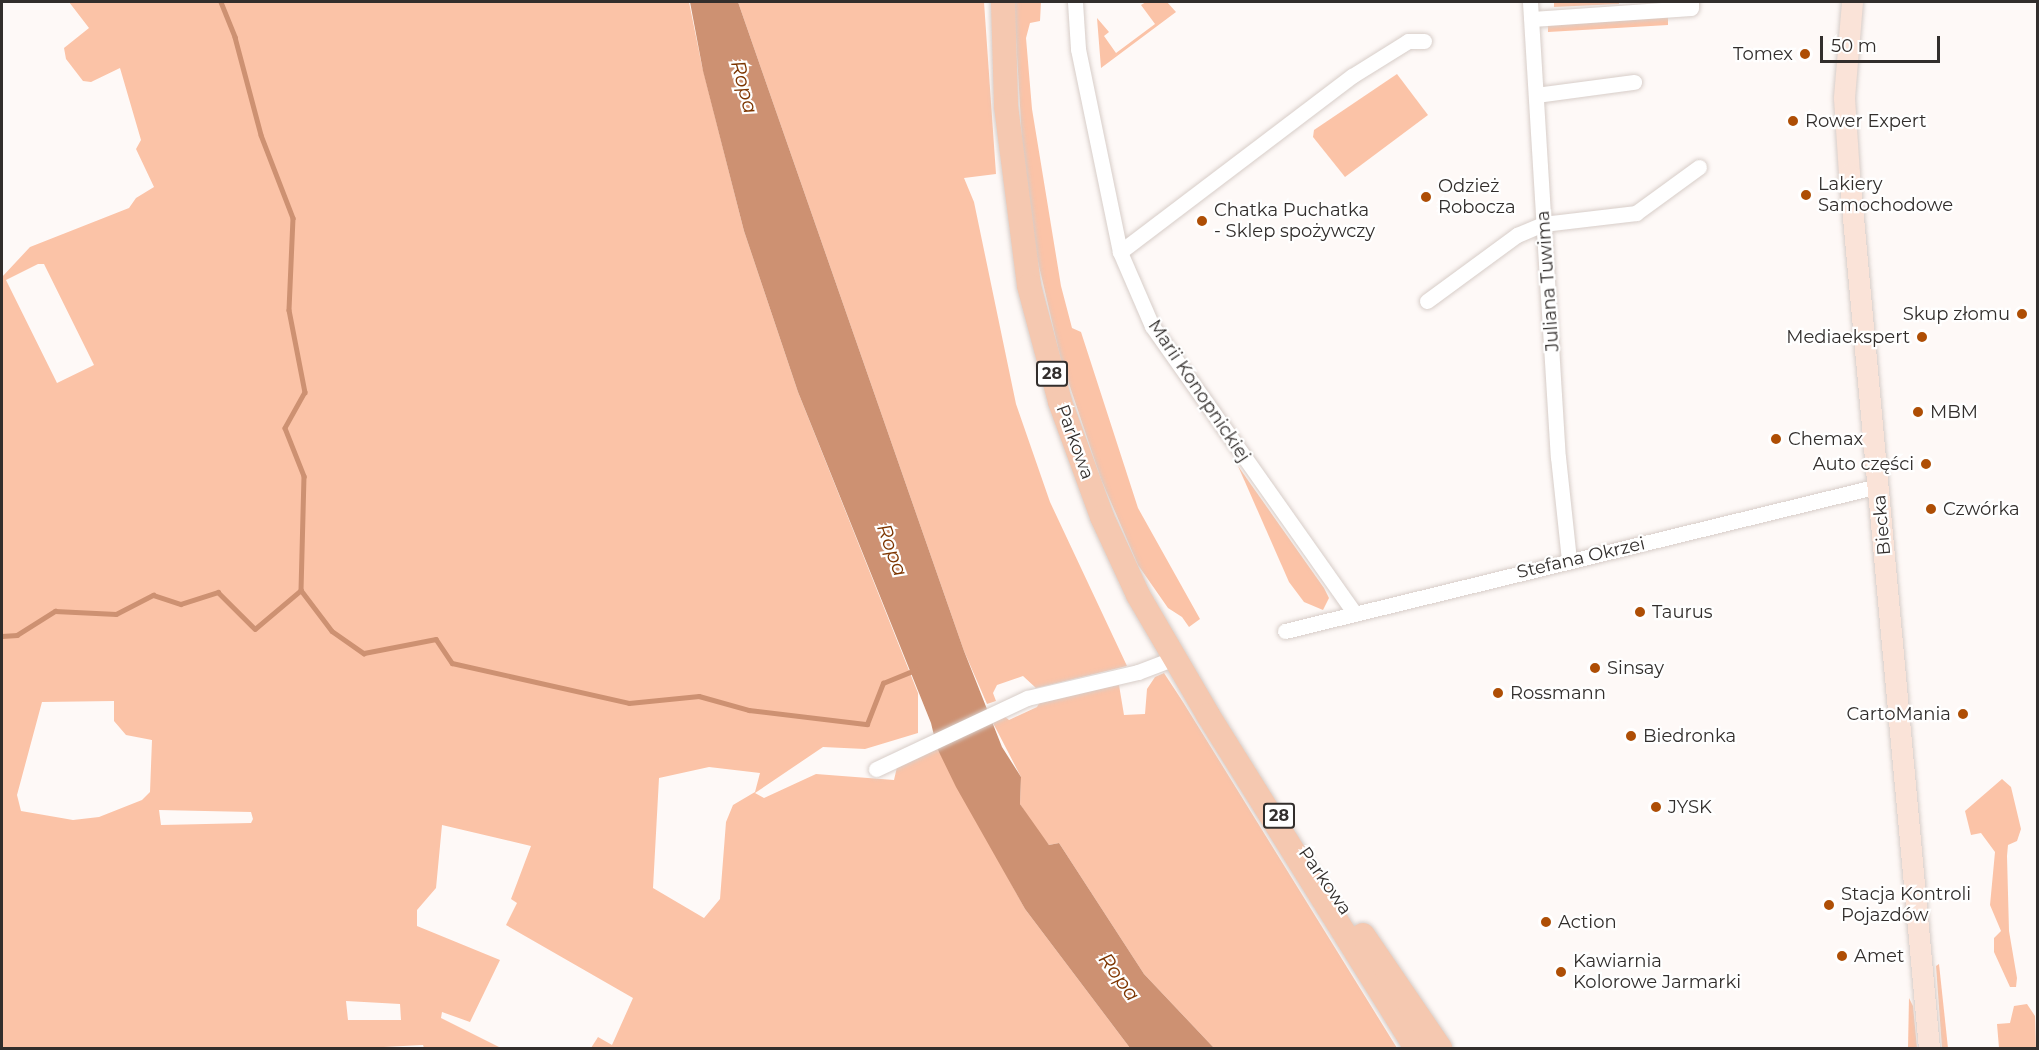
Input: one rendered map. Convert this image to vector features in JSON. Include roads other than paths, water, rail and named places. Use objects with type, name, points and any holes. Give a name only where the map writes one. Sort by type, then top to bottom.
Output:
[{"type":"main road","name":"Parkowa","points":[[1004,2],[1006,106],[1013,181],[1029,286],[1060,402],[1102,517],[1138,595],[1208,715],[1416,1048]]},
{"type":"main road","name":"Parkowa","points":[[1208,715],[1440,1048]]},
{"type":"street","name":"Marii Konopnickiej","points":[[1076,2],[1078,49],[1120,252],[1152,326],[1355,614]]},
{"type":"street","name":"Juliana Tuwima","points":[[1530,2],[1543,224],[1569,560]]},
{"type":"street","points":[[1532,19],[1691,8],[1691,2]]},
{"type":"street","name":"Biecka","points":[[1852,2],[1844,98],[1929,1048]]},
{"type":"street","points":[[1120,252],[1352,76],[1408,41],[1424,41]]},
{"type":"street","points":[[1536,95],[1634,82]]},
{"type":"street","points":[[1427,301],[1517,235],[1543,224],[1636,213],[1699,167]]},
{"type":"street","name":"Stefana Okrzei","points":[[1285,632],[1569,560],[1878,486]]},
{"type":"street","points":[[876,769],[1027,698],[1138,672],[1175,658]]},
{"type":"water","name":"Ropa","points":[[690,2],[738,2],[964,651],[1002,747],[1021,777],[1020,804],[1049,845],[1059,843],[1144,974],[1214,1048],[1130,1048],[1025,909],[956,787],[937,748],[931,723],[798,392],[744,231],[703,71]]},
{"type":"waterway","points":[[221,2],[235,37],[261,135],[293,218],[289,310],[305,392],[285,428],[304,476],[301,590]]},
{"type":"waterway","points":[[2,636],[17,635],[55,611],[116,614],[153,595],[181,604],[218,592],[255,629],[301,590],[332,631],[364,653],[436,639],[452,663],[629,703],[699,696],[749,710],[867,724],[883,683],[915,670]]},
{"type":"place","name":"Tomex","points":[[1805,54]]},
{"type":"place","name":"Rower Expert","points":[[1793,121]]},
{"type":"place","name":"Lakiery Samochodowe","points":[[1806,195]]},
{"type":"place","name":"Odzież Robocza","points":[[1426,197]]},
{"type":"place","name":"Chatka Puchatka - Sklep spożywczy","points":[[1202,221]]},
{"type":"place","name":"Skup złomu","points":[[2022,314]]},
{"type":"place","name":"Mediaekspert","points":[[1922,337]]},
{"type":"place","name":"MBM","points":[[1918,412]]},
{"type":"place","name":"Chemax","points":[[1776,439]]},
{"type":"place","name":"Auto części","points":[[1926,464]]},
{"type":"place","name":"Czwórka","points":[[1931,509]]},
{"type":"place","name":"Taurus","points":[[1640,612]]},
{"type":"place","name":"Sinsay","points":[[1595,668]]},
{"type":"place","name":"Rossmann","points":[[1498,693]]},
{"type":"place","name":"CartoMania","points":[[1963,714]]},
{"type":"place","name":"Biedronka","points":[[1631,736]]},
{"type":"place","name":"JYSK","points":[[1656,807]]},
{"type":"place","name":"Stacja Kontroli Pojazdów","points":[[1829,905]]},
{"type":"place","name":"Action","points":[[1546,922]]},
{"type":"place","name":"Amet","points":[[1842,956]]},
{"type":"place","name":"Kawiarnia Kolorowe Jarmarki","points":[[1561,972]]}]
